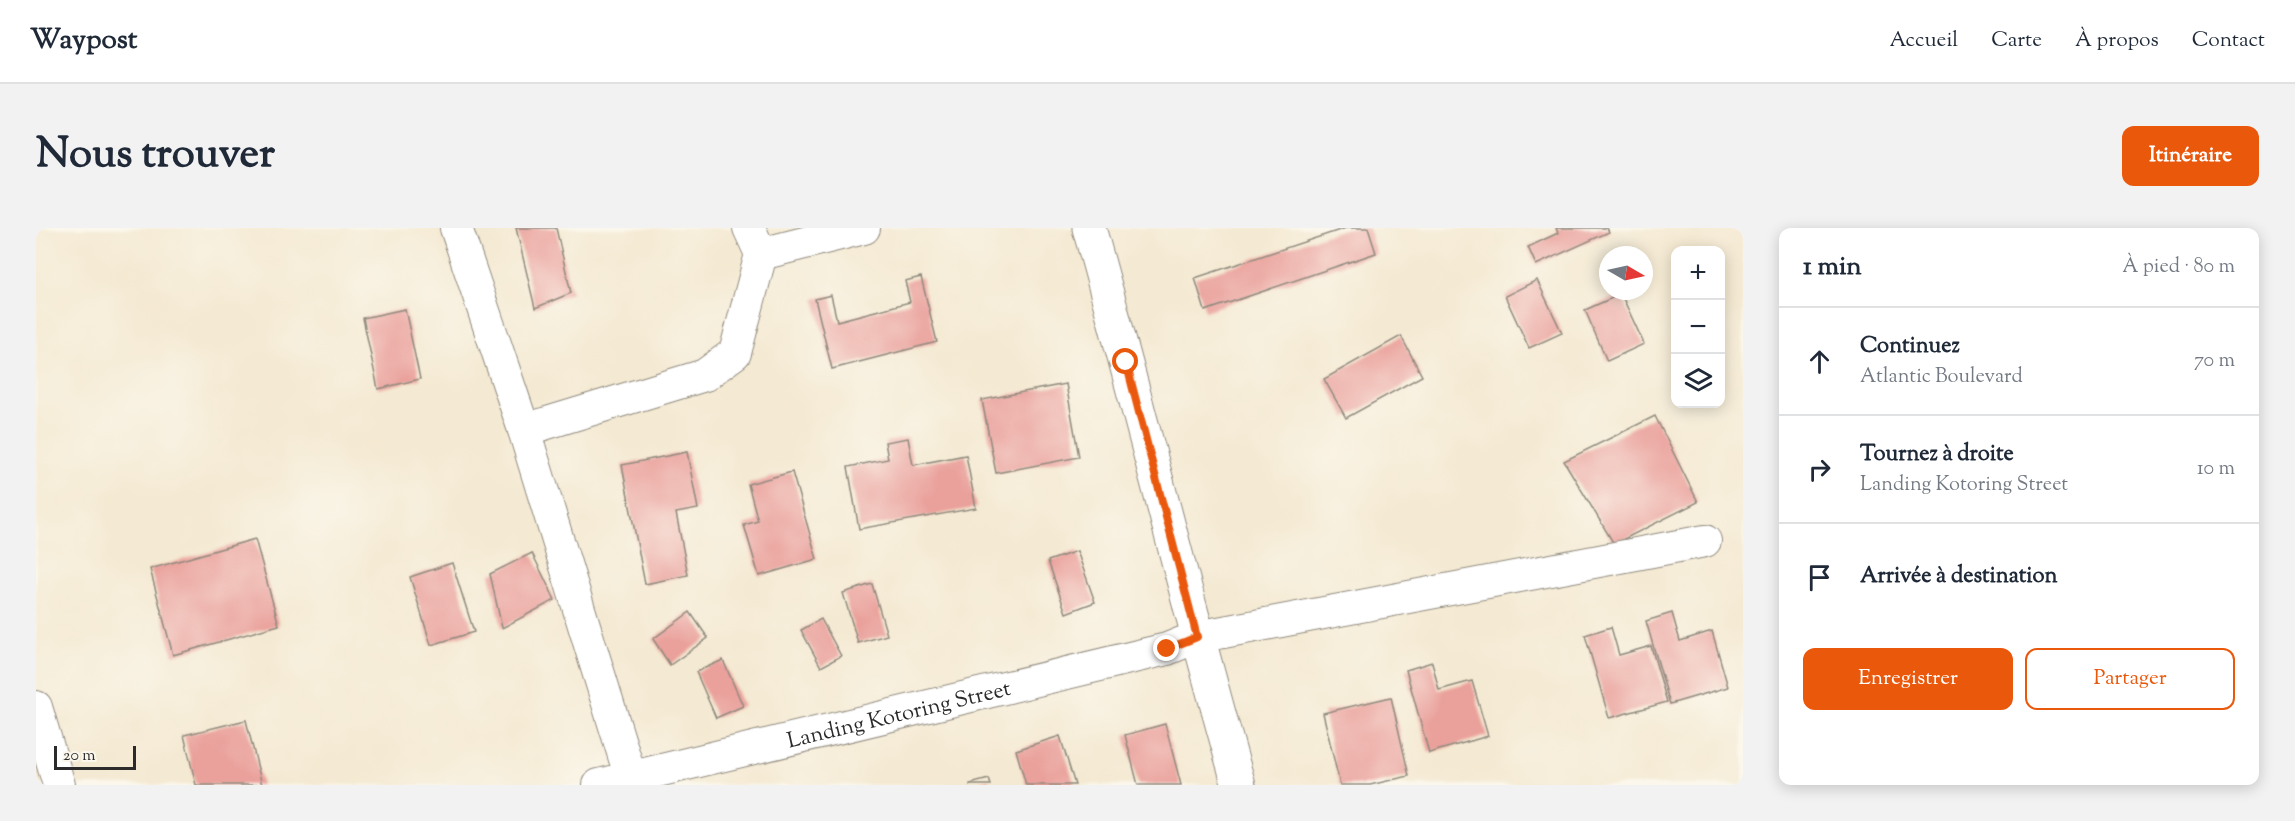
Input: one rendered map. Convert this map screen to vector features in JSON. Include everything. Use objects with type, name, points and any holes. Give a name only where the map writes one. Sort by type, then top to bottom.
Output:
[{"type":"street","points":[[456,228],[524,430],[632,781]]},
{"type":"street","points":[[524,430],[705,375],[735,353],[755,241],[864,228]]},
{"type":"street","points":[[1089,228],[1197,637],[1239,785]]},
{"type":"street","name":"Landing Kotoring Street","points":[[599,785],[632,781],[1167,649],[1197,637],[1705,541]]},
{"type":"street","points":[[36,707],[59,785]]},
{"type":"building","points":[[516,228],[556,228],[571,293],[535,308]]},
{"type":"building","points":[[1346,228],[1368,228],[1376,253],[1205,311],[1195,278]]},
{"type":"building","points":[[1556,228],[1607,228],[1609,232],[1536,265],[1528,247],[1558,233]]},
{"type":"building","points":[[921,277],[937,342],[832,369],[815,299],[831,295],[837,321],[910,302],[905,281]]},
{"type":"building","points":[[1537,280],[1562,333],[1529,348],[1505,296]]},
{"type":"building","points":[[1608,300],[1624,300],[1644,344],[1607,361],[1585,310]]},
{"type":"building","points":[[405,309],[420,379],[378,389],[363,318]]},
{"type":"building","points":[[1401,336],[1422,376],[1346,418],[1324,379]]},
{"type":"building","points":[[1066,384],[1079,457],[996,473],[982,400]]},
{"type":"building","points":[[1655,416],[1698,502],[1614,544],[1564,461]]},
{"type":"building","points":[[908,438],[913,465],[966,455],[976,508],[859,529],[848,467],[888,459],[885,442]]},
{"type":"building","points":[[687,452],[698,509],[676,513],[688,575],[645,584],[622,465]]},
{"type":"building","points":[[792,472],[817,559],[759,576],[744,525],[758,521],[748,484]]},
{"type":"building","points":[[255,539],[279,625],[173,655],[150,569]]},
{"type":"building","points":[[1077,551],[1095,602],[1066,613],[1048,561]]},
{"type":"building","points":[[532,553],[555,600],[502,628],[490,574]]},
{"type":"building","points":[[452,563],[474,632],[431,645],[410,577]]},
{"type":"building","points":[[872,584],[887,635],[858,643],[843,593]]},
{"type":"building","points":[[690,612],[708,638],[670,665],[653,639]]},
{"type":"building","points":[[1672,613],[1680,641],[1712,631],[1728,687],[1670,704],[1646,621]]},
{"type":"building","points":[[821,619],[841,656],[821,667],[801,630]]},
{"type":"building","points":[[1611,627],[1619,655],[1651,646],[1667,702],[1609,718],[1585,635]]},
{"type":"building","points":[[723,660],[743,706],[716,718],[696,672]]},
{"type":"building","points":[[1432,662],[1439,690],[1472,681],[1488,736],[1429,753],[1406,670]]},
{"type":"building","points":[[1391,697],[1409,776],[1370,785],[1340,785],[1323,713]]},
{"type":"building","points":[[246,720],[262,785],[196,785],[184,735]]},
{"type":"building","points":[[1165,724],[1181,785],[1138,785],[1125,735]]},
{"type":"building","points":[[1060,736],[1075,785],[1026,785],[1016,750]]},
{"type":"building","points":[[989,779],[991,785],[970,785],[970,784]]},
{"type":"route","points":[[1126,362],[1197,637],[1167,649]]}]
